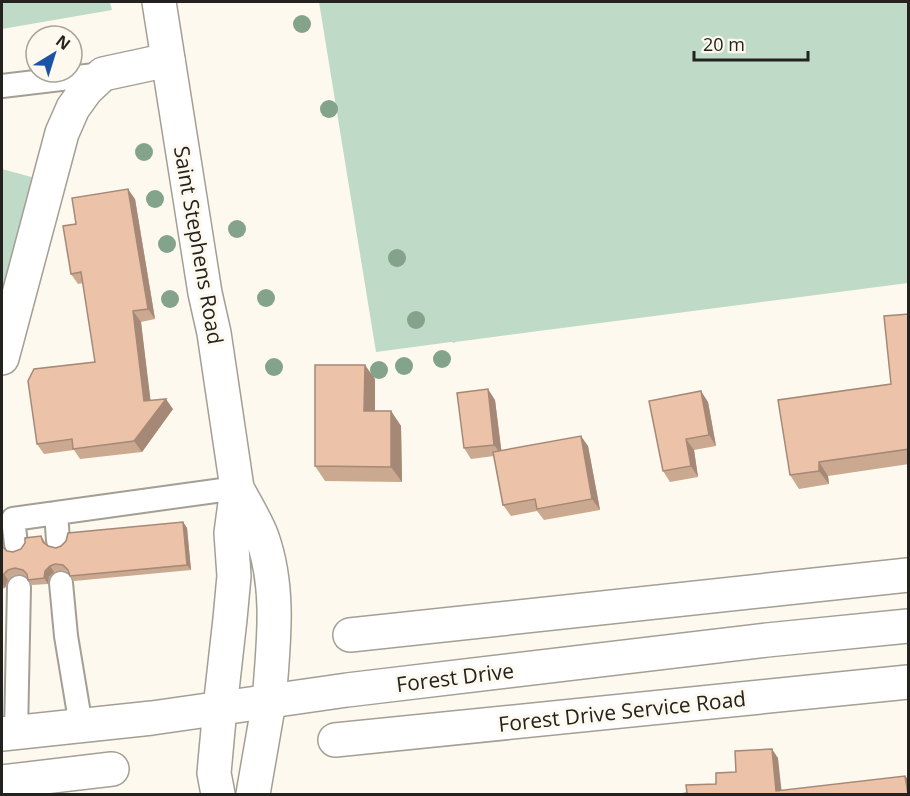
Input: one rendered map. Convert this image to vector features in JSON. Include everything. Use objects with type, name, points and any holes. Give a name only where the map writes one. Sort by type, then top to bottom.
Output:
[{"type":"street","name":"Saint Stephens Road","points":[[159,2],[205,293],[214,333],[237,488],[231,533],[234,576],[214,772],[218,795]]},
{"type":"street","points":[[2,358],[62,133],[73,108],[86,90],[103,74],[168,60]]},
{"type":"street","name":"Saint Stephens Road","points":[[237,488],[262,537],[272,576],[275,614],[269,702],[253,795]]},
{"type":"street","points":[[350,635],[909,575]]},
{"type":"street","name":"Forest Drive","points":[[9,733],[152,718],[347,690],[909,626]]},
{"type":"street","name":"Forest Drive Service Road","points":[[335,740],[909,682]]},
{"type":"street","points":[[2,782],[112,770]]},
{"type":"lane","points":[[2,86],[103,74]]},
{"type":"lane","points":[[16,544],[13,519],[237,488]]},
{"type":"lane","points":[[56,513],[58,540]]},
{"type":"lane","points":[[61,583],[66,636],[81,726]]},
{"type":"lane","points":[[9,733],[19,587]]},
{"type":"green space","points":[[2,2],[110,2],[112,10],[24,24],[2,29]]},
{"type":"green space","points":[[319,2],[908,2],[908,283],[376,352]]},
{"type":"green space","points":[[2,169],[35,178],[2,295]]},
{"type":"building","points":[[128,189],[148,309],[133,311],[144,401],[166,399],[134,441],[73,449],[72,439],[37,444],[28,381],[34,369],[95,362],[81,272],[71,274],[63,226],[76,224],[72,198]]},
{"type":"building","points":[[909,314],[909,449],[819,462],[819,471],[790,475],[778,400],[891,384],[884,316]]},
{"type":"building","points":[[315,365],[365,365],[364,411],[391,411],[391,467],[315,466]]},
{"type":"building","points":[[488,389],[494,445],[464,448],[457,393]]},
{"type":"building","points":[[701,391],[709,435],[686,439],[691,466],[663,471],[649,401]]},
{"type":"building","points":[[581,436],[592,499],[537,509],[535,499],[503,505],[493,452]]},
{"type":"building","points":[[183,522],[187,565],[70,576],[63,565],[55,564],[45,571],[44,578],[28,580],[23,570],[15,568],[8,570],[4,574],[2,583],[2,546],[7,551],[13,552],[21,549],[25,538],[41,536],[43,542],[48,546],[56,548],[66,541],[68,533]]},
{"type":"building","points":[[772,749],[776,791],[905,776],[909,795],[674,795],[687,793],[686,785],[716,784],[716,773],[736,772],[735,751]]}]
